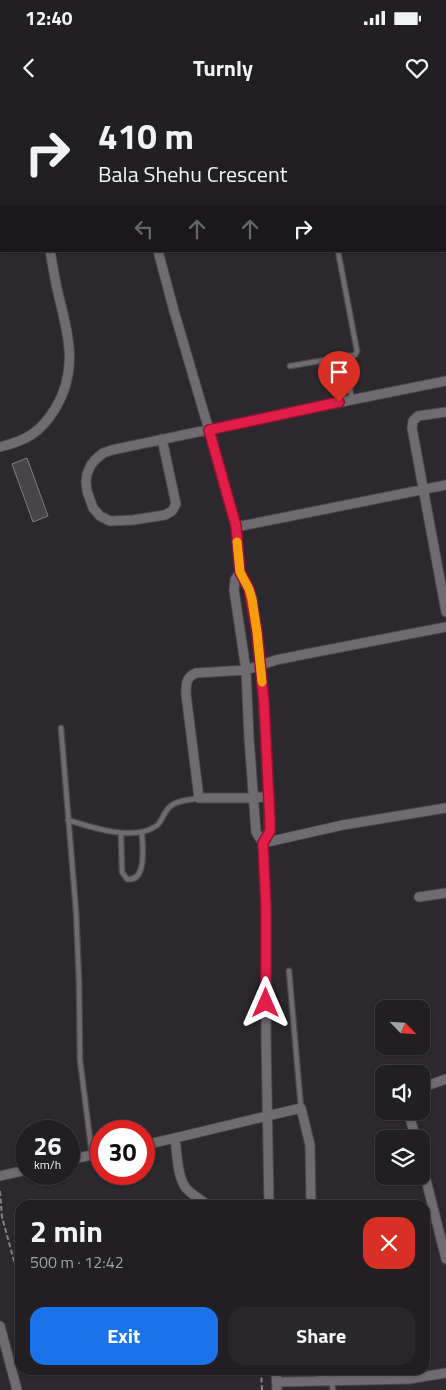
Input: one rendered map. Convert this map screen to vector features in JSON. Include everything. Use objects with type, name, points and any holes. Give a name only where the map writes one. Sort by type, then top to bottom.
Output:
[{"type":"street","points":[[0,447],[28,438],[39,429],[60,400],[66,385],[69,371],[69,338],[50,252]]},
{"type":"street","points":[[158,252],[236,526],[240,572],[252,599],[261,665],[269,796],[270,831],[263,843]]},
{"type":"street","points":[[162,439],[176,504],[172,511],[165,515],[120,521],[100,516],[93,508],[86,482],[91,465],[103,453],[162,439],[446,381]]},
{"type":"street","points":[[446,412],[418,416],[413,420],[412,428],[446,612]]},
{"type":"street","points":[[236,526],[446,485]]},
{"type":"street","points":[[436,554],[446,553]]},
{"type":"street","points":[[240,572],[234,590],[246,670],[253,798],[256,832],[263,843],[266,907],[269,1200]]},
{"type":"street","points":[[269,796],[253,798],[199,798],[186,694],[186,682],[191,675],[196,673],[246,670],[276,660],[446,627]]},
{"type":"street","points":[[263,843],[342,825],[446,808]]},
{"type":"street","points":[[419,896],[446,893]]},
{"type":"street","points":[[430,1085],[446,1079]]},
{"type":"street","points":[[155,1143],[301,1108],[310,1145],[310,1200]]},
{"type":"street","points":[[175,1138],[180,1175],[185,1187],[200,1200]]},
{"type":"street","points":[[0,1176],[15,1173]]},
{"type":"street","points":[[427,1185],[446,1259]]},
{"type":"street","points":[[0,1326],[18,1390]]},
{"type":"street","points":[[277,1386],[327,1381],[409,1379],[446,1373]]},
{"type":"street","points":[[325,1375],[327,1381]]},
{"type":"lane","points":[[290,366],[355,355],[357,351],[338,252]]},
{"type":"lane","points":[[344,357],[352,400]]},
{"type":"lane","points":[[61,728],[77,928],[80,1060],[91,1120]]},
{"type":"lane","points":[[68,820],[104,831],[122,833],[142,832],[156,826],[174,803],[199,798]]},
{"type":"lane","points":[[122,833],[122,872],[127,880],[132,880],[136,879],[142,866],[142,832]]},
{"type":"lane","points":[[289,971],[301,1108]]},
{"type":"lane","points":[[327,1381],[333,1390]]},
{"type":"path","points":[[0,1191],[2,1217],[15,1261]]},
{"type":"path","points":[[261,1375],[262,1390]]},
{"type":"building","points":[[27,458],[48,516],[33,522],[12,464]]},
{"type":"slow traffic","points":[[237,542],[240,572],[252,599],[262,682]]},
{"type":"route","points":[[266,1003],[266,907],[263,843],[270,831],[270,821],[261,665],[252,599],[240,572],[236,526],[209,430],[339,402]]}]
